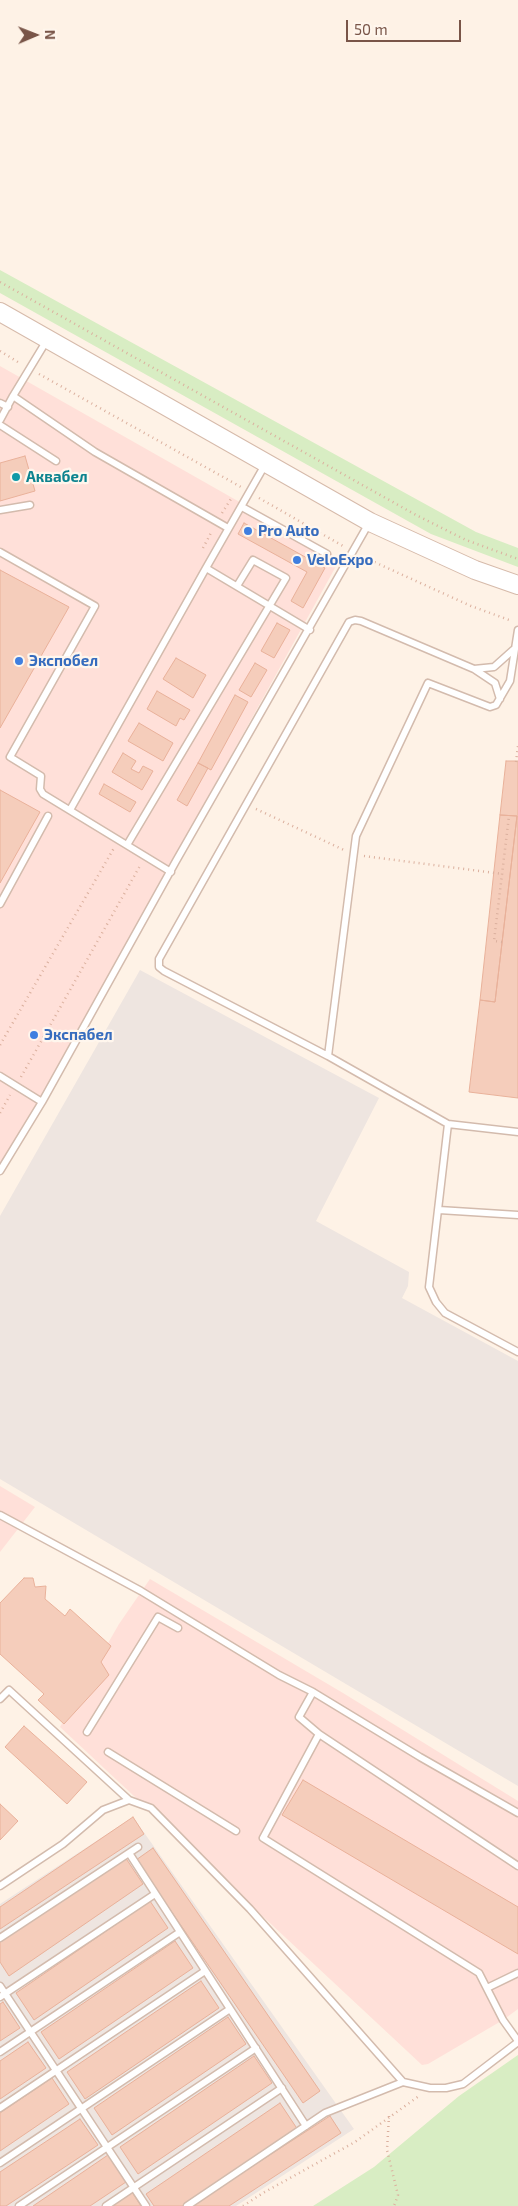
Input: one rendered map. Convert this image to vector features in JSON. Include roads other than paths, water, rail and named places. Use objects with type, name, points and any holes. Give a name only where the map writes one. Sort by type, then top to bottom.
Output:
[{"type":"main road","points":[[0,312],[370,522],[475,570],[518,585]]},
{"type":"lane","points":[[0,420],[48,339]]},
{"type":"lane","points":[[13,396],[95,452],[228,528]]},
{"type":"lane","points":[[0,403],[8,407]]},
{"type":"lane","points":[[0,425],[56,461]]},
{"type":"lane","points":[[70,810],[266,463]]},
{"type":"lane","points":[[0,510],[30,505]]},
{"type":"lane","points":[[242,508],[327,554]]},
{"type":"lane","points":[[0,1171],[42,1102],[370,522]]},
{"type":"lane","points":[[0,552],[95,606],[10,757],[41,776],[40,789],[43,794],[171,872]]},
{"type":"lane","points":[[127,845],[286,578],[253,560],[237,586]]},
{"type":"lane","points":[[206,568],[310,630]]},
{"type":"lane","points":[[500,699],[495,683],[474,669],[361,620],[350,622],[172,933],[159,959],[159,967],[328,1056],[448,1124],[518,1132]]},
{"type":"lane","points":[[328,1056],[356,836],[428,682],[490,707],[496,705],[510,681],[513,650],[518,630]]},
{"type":"lane","points":[[474,669],[494,667],[513,650]]},
{"type":"lane","points":[[0,904],[48,816]]},
{"type":"lane","points":[[0,1076],[42,1102]]},
{"type":"lane","points":[[448,1124],[429,1287],[436,1302],[445,1313],[518,1352]]},
{"type":"lane","points":[[438,1210],[518,1215]]},
{"type":"lane","points":[[0,1515],[141,1591],[279,1675],[313,1692],[420,1757],[518,1813]]},
{"type":"lane","points":[[87,1732],[158,1617],[178,1628]]},
{"type":"lane","points":[[0,1699],[9,1690],[129,1800],[151,1808],[250,1909],[402,2082]]},
{"type":"lane","points":[[313,1692],[299,1717],[319,1734],[518,1866]]},
{"type":"lane","points":[[187,2206],[325,2113],[402,2082],[430,2088],[446,2088],[462,2084],[518,2041],[503,2020],[479,1973],[263,1838],[319,1734]]},
{"type":"lane","points":[[108,1752],[236,1831]]},
{"type":"lane","points":[[0,1886],[63,1844],[103,1810],[129,1800]]},
{"type":"lane","points":[[0,1938],[138,1847]]},
{"type":"lane","points":[[128,1853],[306,2126]]},
{"type":"lane","points":[[3,1995],[155,1894]]},
{"type":"lane","points":[[0,2052],[180,1932]]},
{"type":"lane","points":[[0,2108],[206,1971]]},
{"type":"lane","points":[[487,1988],[518,1973]]},
{"type":"lane","points":[[0,1986],[3,1995],[82,2108],[146,2206]]},
{"type":"lane","points":[[0,2163],[230,2008]]},
{"type":"lane","points":[[19,2206],[256,2048]]},
{"type":"lane","points":[[106,2206],[282,2088]]},
{"type":"place","name":"Аквабел","points":[[16,477]]},
{"type":"place","name":"Pro Auto","points":[[248,531]]},
{"type":"place","name":"VeloExpo","points":[[297,560]]},
{"type":"place","name":"Экспобел","points":[[19,661]]},
{"type":"place","name":"Экспабел","points":[[34,1035]]}]
